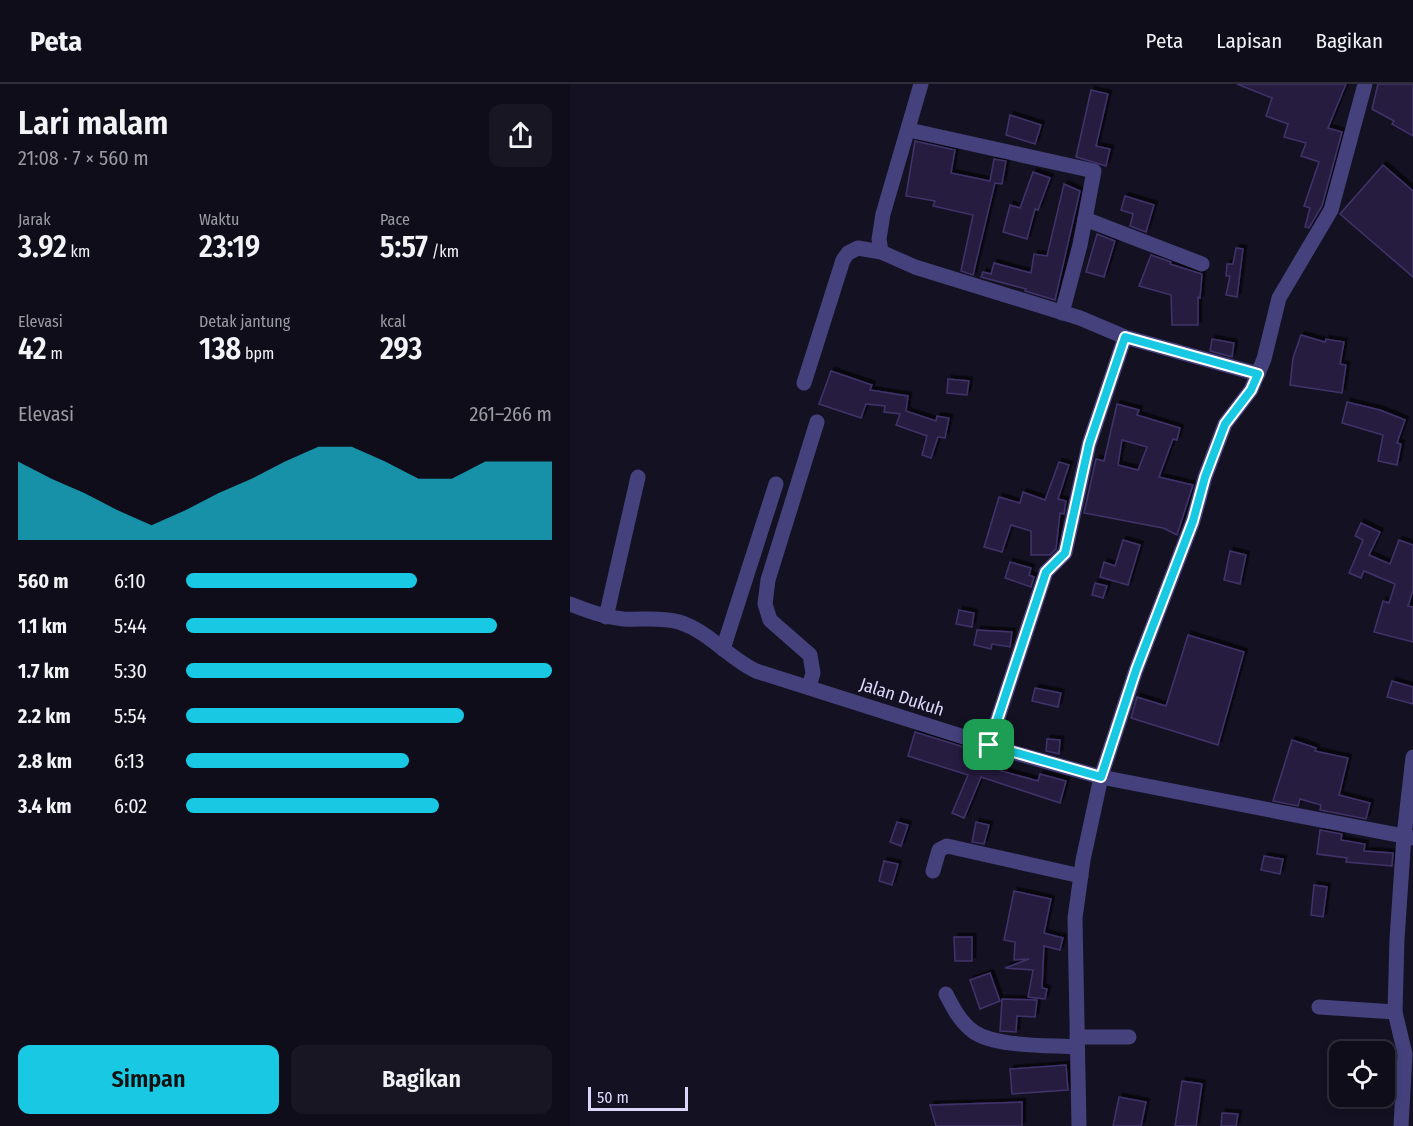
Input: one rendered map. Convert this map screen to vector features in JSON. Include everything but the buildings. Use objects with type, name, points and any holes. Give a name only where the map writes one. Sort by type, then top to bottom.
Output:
[{"type":"street","points":[[881,252],[879,239],[883,214],[921,84]]},
{"type":"street","points":[[1079,1126],[1075,918],[1101,777],[1136,670],[1193,521],[1205,477],[1225,424],[1251,390],[1258,374],[1279,298],[1331,210],[1365,84]]},
{"type":"street","points":[[909,130],[1091,168],[1094,173],[1085,219],[1062,313]]},
{"type":"street","points":[[1085,219],[1202,264]]},
{"type":"street","points":[[804,383],[848,253],[858,248],[881,252],[915,267],[1062,313],[1125,337],[1258,374]]},
{"type":"street","points":[[989,745],[1046,572],[1065,553],[1089,444],[1125,337]]},
{"type":"street","points":[[808,687],[813,673],[810,655],[770,620],[765,604],[768,580],[817,422]]},
{"type":"street","points":[[606,617],[638,477]]},
{"type":"street","points":[[723,649],[776,484]]},
{"type":"street","name":"Jalan Dukuh","points":[[570,604],[606,617],[666,619],[697,629],[737,662],[756,671],[989,745],[1101,777],[1408,837]]},
{"type":"street","points":[[1401,1126],[1405,1054],[1395,1012],[1397,939],[1408,837],[1413,757]]},
{"type":"street","points":[[933,871],[939,850],[947,846],[1081,876]]},
{"type":"street","points":[[1397,939],[1413,940]]},
{"type":"street","points":[[946,994],[964,1023],[975,1032],[1002,1041],[1077,1042],[1129,1037]]},
{"type":"street","points":[[1319,1007],[1395,1012]]},
{"type":"route","points":[[1125,337],[1258,374],[1251,390],[1225,424],[1205,477],[1193,521],[1136,670],[1101,777],[989,745],[1036,597],[1046,572],[1065,553],[1089,444],[1125,337]]}]
